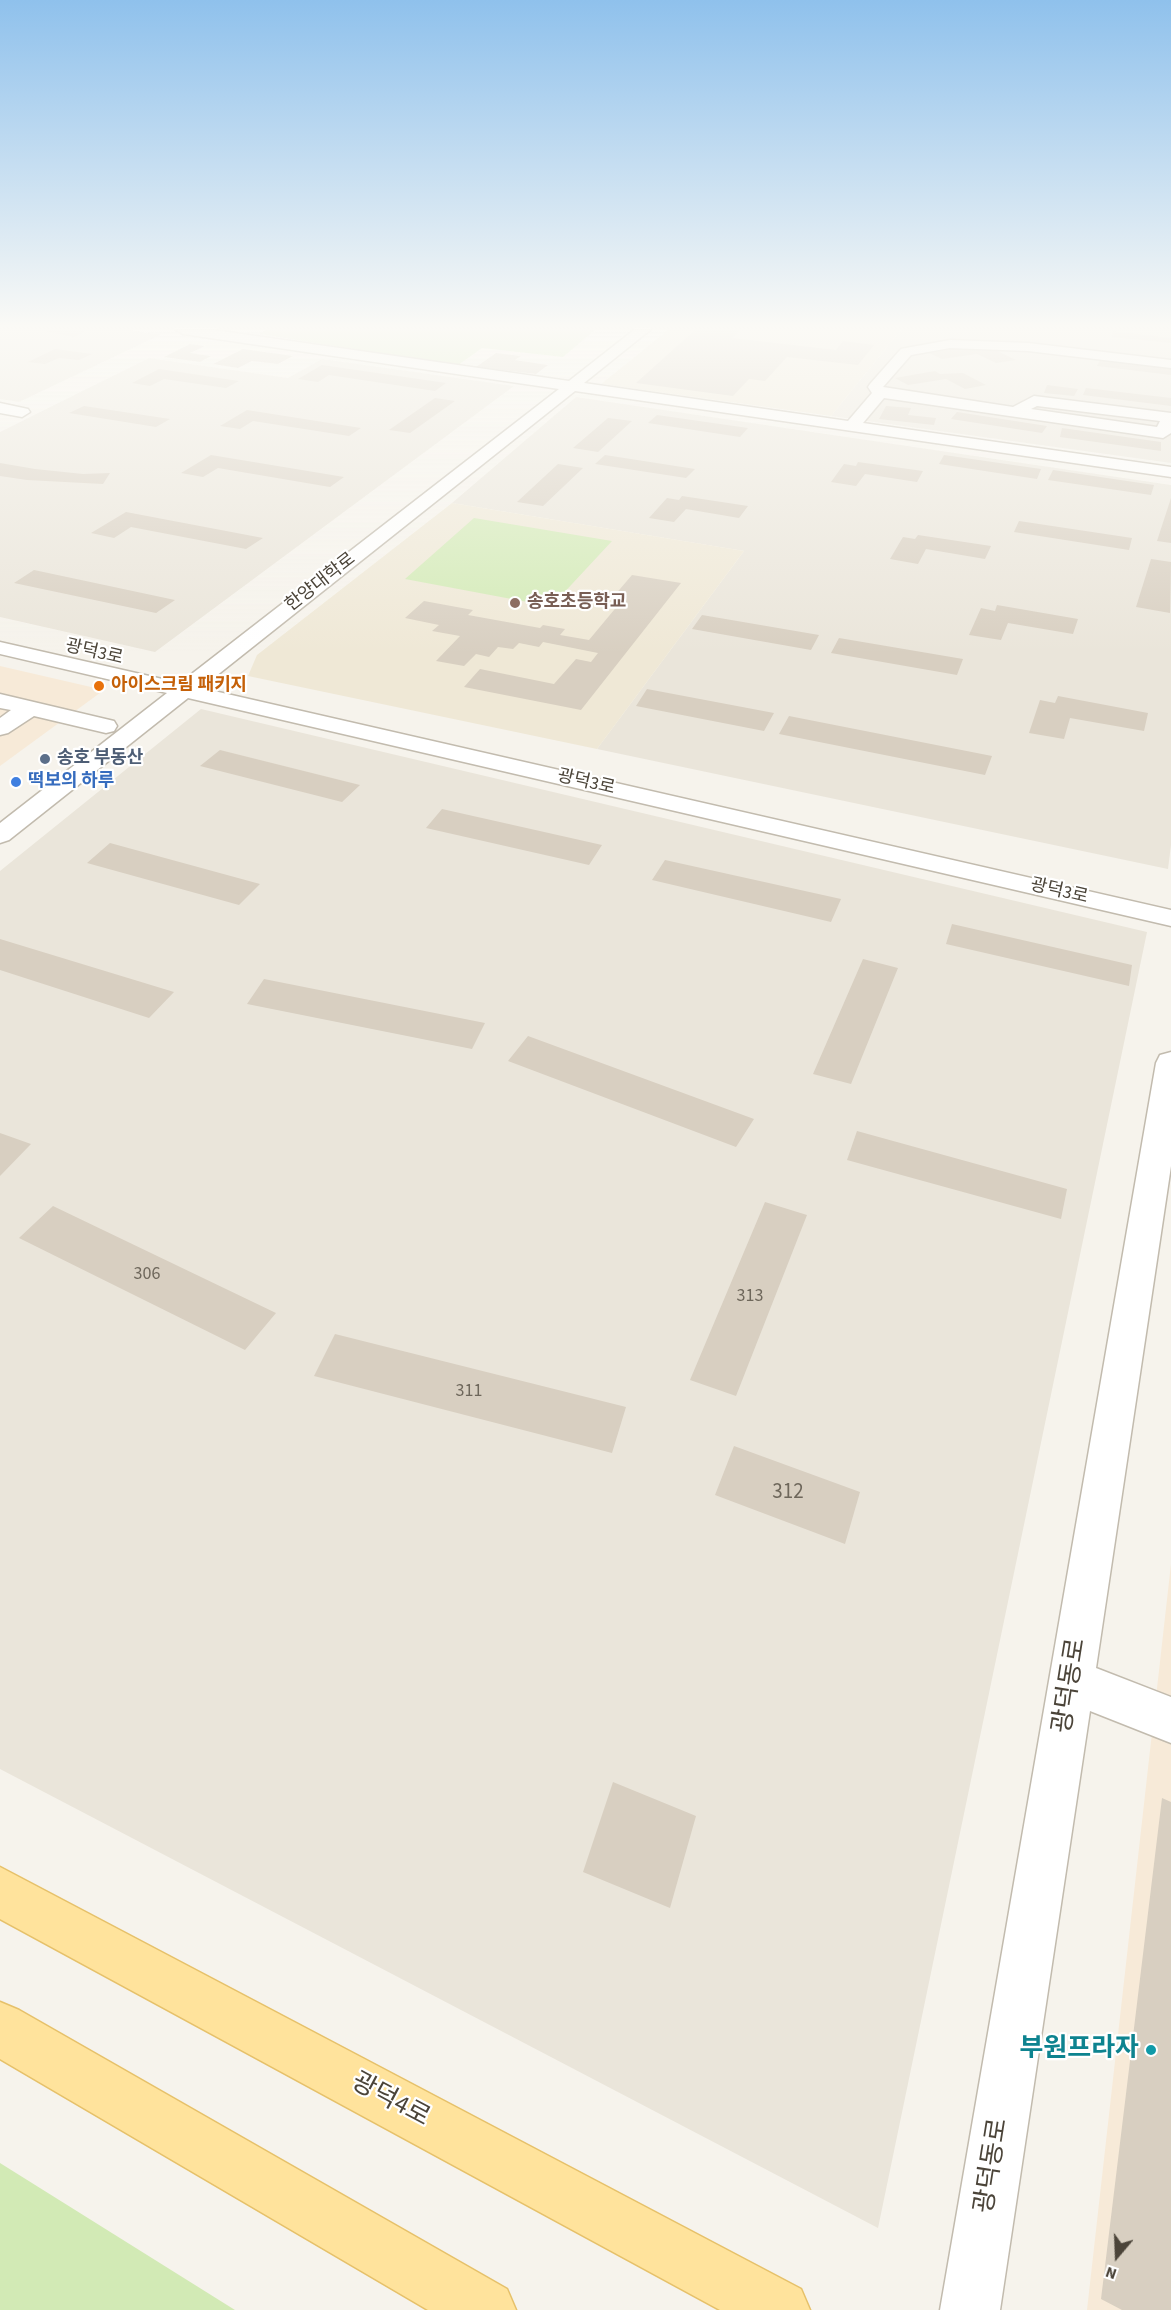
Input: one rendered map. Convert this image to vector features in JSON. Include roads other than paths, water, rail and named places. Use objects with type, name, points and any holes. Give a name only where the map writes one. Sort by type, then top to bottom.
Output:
[{"type":"main road","name":"광덕4로","points":[[0,1892],[780,2310]]},
{"type":"main road","points":[[0,2029],[486,2310]]},
{"type":"street","name":"한양대학로","points":[[231,630],[492,438]]},
{"type":"street","name":"한양대학로","points":[[0,834],[172,684],[494,438]]},
{"type":"street","points":[[934,438],[1171,472]]},
{"type":"street","name":"광덕3로","points":[[0,632],[172,684],[1171,918]]},
{"type":"street","name":"광덕3로","points":[[0,648],[1171,897]]},
{"type":"street","points":[[0,701],[30,708],[97,732],[125,711]]},
{"type":"street","points":[[0,728],[30,708]]},
{"type":"street","name":"광덕동로","points":[[970,2310],[1171,1063]]},
{"type":"street","points":[[1071,1681],[1171,1720]]},
{"type":"place","name":"송호초등학교","points":[[515,603]]},
{"type":"place","name":"아이스크림 패키지","points":[[99,686]]},
{"type":"place","name":"송호 부동산","points":[[45,759]]},
{"type":"place","name":"떡보의 하루","points":[[16,782]]},
{"type":"place","name":"부원프라자","points":[[1151,2050]]}]
